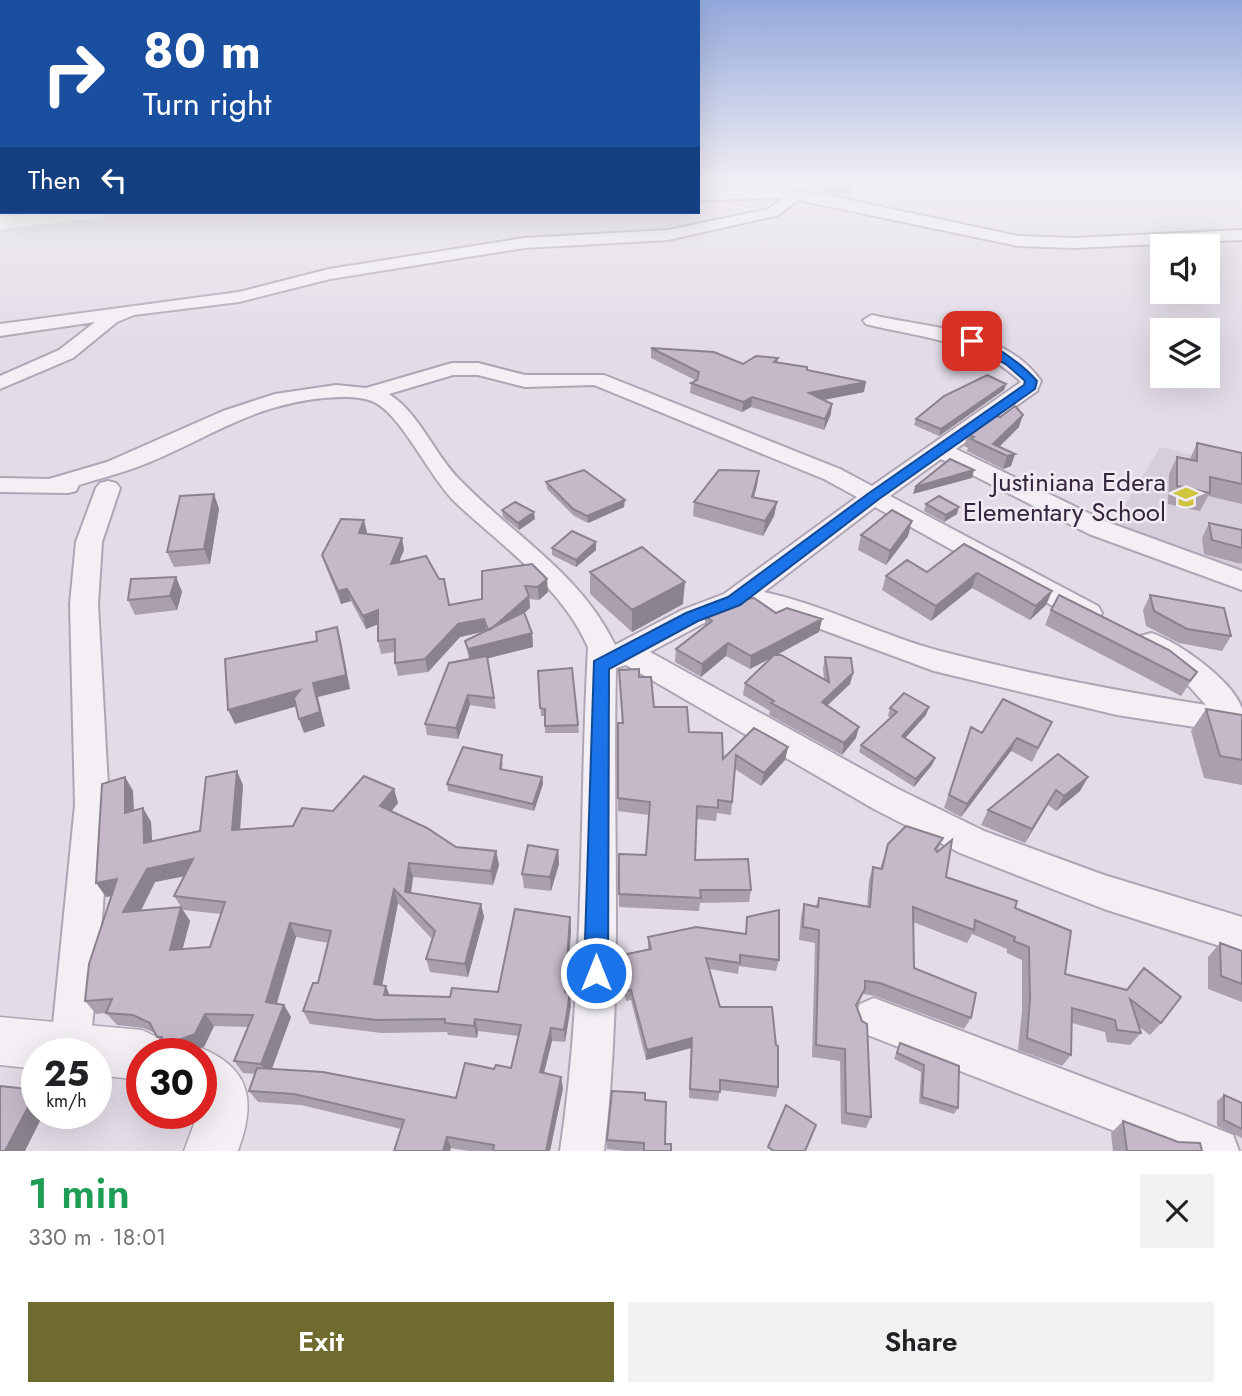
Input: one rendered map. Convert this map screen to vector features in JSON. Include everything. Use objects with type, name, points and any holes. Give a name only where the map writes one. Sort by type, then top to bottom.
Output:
[{"type":"street","points":[[0,330],[239,297],[329,274],[408,264],[524,243],[637,237]]},
{"type":"street","points":[[995,237],[1077,243],[1207,237]]},
{"type":"street","points":[[0,383],[47,364],[77,347],[117,314]]},
{"type":"street","points":[[734,601],[874,496],[1030,387],[1031,381],[1012,362],[972,341],[905,330],[872,320]]},
{"type":"street","points":[[366,394],[452,369],[478,369],[531,382],[597,379],[768,445],[874,496],[1107,622]]},
{"type":"street","points":[[53,485],[135,460],[244,410],[336,391],[382,398],[394,407],[434,466],[451,485],[575,602],[596,629],[601,648],[614,659],[647,666],[886,799],[972,842],[1104,892],[1242,935]]},
{"type":"street","points":[[940,450],[1098,528],[1242,582]]},
{"type":"street","points":[[70,1038],[92,816],[91,715],[86,671],[84,604],[89,542],[108,488],[135,460]]},
{"type":"street","points":[[0,485],[108,488]]},
{"type":"street","points":[[614,659],[692,617],[734,601],[751,599],[785,606],[934,660],[1117,703],[1238,722]]},
{"type":"street","points":[[1130,633],[1185,662],[1205,679],[1238,722]]},
{"type":"street","points":[[582,1151],[588,1115],[596,1000],[614,659]]},
{"type":"street","points":[[874,1018],[1217,1151]]},
{"type":"street","points":[[0,1041],[21,1043]]},
{"type":"shaded area","name":"Justiniana Edera Elementary School","points":[[1160,447],[1242,467],[1242,577],[1112,527]]},
{"type":"building","points":[[651,348],[714,352],[743,364],[756,356],[778,358],[774,362],[807,367],[807,370],[866,382],[809,393],[832,404],[825,419],[752,397],[743,402],[691,383],[697,380],[699,372]]},
{"type":"building","points":[[987,375],[1006,384],[941,429],[916,419],[944,396]]},
{"type":"building","points":[[1015,406],[1023,415],[993,444],[1015,454],[1007,456],[971,439],[974,437],[968,434],[995,415],[1000,417]]},
{"type":"building","points":[[1197,443],[1242,453],[1242,484],[1210,477],[1210,493],[1177,486],[1177,457],[1197,461]]},
{"type":"building","points":[[950,459],[974,470],[915,487]]},
{"type":"building","points":[[584,470],[625,500],[587,516],[573,509],[546,482]]},
{"type":"building","points":[[719,470],[759,471],[752,497],[777,502],[765,521],[694,502]]},
{"type":"building","points":[[214,494],[204,549],[167,552],[180,496]]},
{"type":"building","points":[[939,496],[959,507],[946,515],[926,504]]},
{"type":"building","points":[[515,502],[534,512],[518,523],[502,510]]},
{"type":"building","points":[[892,510],[912,521],[890,551],[861,535]]},
{"type":"building","points":[[341,519],[364,520],[359,533],[402,538],[391,564],[426,556],[439,579],[444,579],[449,605],[482,599],[482,571],[532,564],[547,579],[538,587],[525,586],[529,596],[491,629],[488,630],[484,619],[458,624],[425,659],[395,663],[395,639],[378,641],[378,610],[363,616],[347,589],[338,591],[322,555]]},
{"type":"building","points":[[1209,523],[1242,530],[1242,548],[1212,540]]},
{"type":"building","points":[[572,531],[596,542],[576,560],[552,548]]},
{"type":"building","points":[[964,544],[1052,591],[1036,606],[977,573],[936,606],[886,576],[907,560],[927,572]]},
{"type":"building","points":[[642,547],[685,582],[632,610],[590,572]]},
{"type":"building","points":[[176,577],[170,596],[128,600],[131,579]]},
{"type":"building","points":[[1059,595],[1169,650],[1197,672],[1190,681],[1051,610]]},
{"type":"building","points":[[1150,595],[1224,608],[1231,636],[1187,629],[1154,611]]},
{"type":"building","points":[[754,598],[776,613],[787,608],[822,619],[751,656],[728,643],[702,664],[676,649],[712,621],[705,616],[740,600]]},
{"type":"building","points":[[524,612],[532,633],[468,649],[465,641]]},
{"type":"building","points":[[337,627],[346,675],[313,683],[320,712],[299,719],[294,698],[300,690],[228,710],[225,659],[317,641],[316,632]]},
{"type":"building","points":[[774,655],[781,655],[829,682],[825,657],[851,658],[853,673],[822,702],[859,727],[844,743],[771,703],[774,701],[745,683]]},
{"type":"building","points":[[487,656],[494,698],[468,695],[456,728],[425,724],[449,663]]},
{"type":"building","points":[[572,668],[578,725],[545,726],[545,709],[540,708],[538,671]]},
{"type":"building","points":[[639,669],[639,677],[651,677],[654,707],[687,707],[689,732],[722,733],[723,759],[754,728],[788,747],[764,773],[736,755],[732,802],[718,800],[718,808],[697,806],[695,860],[748,859],[751,890],[700,890],[701,898],[619,894],[619,854],[646,855],[650,802],[618,798],[618,723],[623,723],[619,670]]},
{"type":"building","points":[[904,693],[929,707],[902,736],[935,758],[916,779],[861,745],[897,712],[890,708]]},
{"type":"building","points":[[1003,699],[1052,722],[1038,748],[1017,738],[967,804],[949,795],[971,727],[982,733]]},
{"type":"building","points":[[1206,709],[1242,715],[1242,760],[1220,756]]},
{"type":"building","points":[[463,747],[502,755],[500,769],[542,777],[533,804],[447,784]]},
{"type":"building","points":[[1058,754],[1088,777],[1064,796],[1056,790],[1032,829],[988,810]]},
{"type":"building","points":[[237,771],[232,830],[293,826],[302,808],[333,811],[364,776],[394,789],[380,806],[427,828],[456,847],[496,851],[491,871],[409,863],[405,892],[481,904],[465,964],[426,959],[435,931],[394,889],[374,984],[386,986],[384,995],[450,997],[452,988],[498,992],[515,909],[570,917],[565,992],[570,993],[564,1030],[551,1028],[540,1072],[561,1077],[546,1151],[493,1151],[494,1145],[447,1137],[443,1151],[394,1151],[404,1120],[294,1094],[249,1091],[257,1068],[323,1072],[456,1098],[465,1063],[494,1069],[496,1065],[511,1068],[521,1025],[475,1019],[474,1026],[445,1023],[445,1019],[376,1020],[303,1011],[313,983],[318,983],[331,931],[290,923],[266,1002],[284,1005],[261,1064],[234,1061],[253,1015],[205,1014],[195,1034],[184,1038],[162,1038],[157,1037],[150,1023],[133,1015],[106,1013],[112,999],[85,1001],[89,964],[117,879],[96,883],[102,784],[125,777],[125,813],[143,808],[144,843],[200,831],[206,777]],"holes":[[[193,859],[174,896],[225,902],[210,947],[170,950],[181,907],[123,912],[147,869]]]},
{"type":"building","points":[[906,826],[943,838],[935,849],[937,852],[952,840],[946,877],[1017,901],[1015,908],[1071,931],[1065,974],[1127,990],[1144,968],[1181,997],[1161,1023],[1130,999],[1141,1033],[1117,1030],[1115,1020],[1072,1008],[1071,1055],[1027,1038],[1030,999],[1029,947],[1014,941],[1015,937],[975,920],[974,930],[913,907],[914,968],[976,993],[971,1018],[880,983],[865,981],[865,989],[856,1005],[862,1021],[867,1024],[871,1117],[846,1113],[845,1049],[816,1045],[819,930],[803,927],[804,904],[818,907],[819,898],[870,907],[873,867],[882,869],[888,844]]},
{"type":"building","points":[[528,845],[558,850],[550,877],[522,874]]},
{"type":"building","points":[[779,910],[779,960],[740,955],[740,963],[706,958],[720,1007],[772,1007],[778,1046],[778,1087],[720,1080],[720,1092],[690,1089],[692,1038],[647,1050],[631,990],[626,991],[618,956],[651,949],[648,937],[696,927],[746,934],[747,917]]},
{"type":"building","points":[[1220,943],[1242,951],[1242,984],[1221,976]]},
{"type":"building","points":[[900,1043],[959,1066],[958,1108],[922,1097],[924,1065],[897,1053]]},
{"type":"building","points":[[0,1086],[21,1088],[21,1120],[5,1151],[0,1151]]},
{"type":"building","points":[[612,1091],[645,1093],[645,1100],[666,1102],[665,1144],[671,1144],[671,1151],[644,1151],[644,1143],[607,1140]]},
{"type":"building","points":[[1224,1095],[1242,1103],[1242,1129],[1224,1120]]},
{"type":"building","points":[[786,1105],[816,1125],[805,1151],[774,1151],[768,1147]]},
{"type":"building","points":[[1123,1121],[1178,1142],[1200,1143],[1202,1151],[1127,1151]]},
{"type":"place","name":"Justiniana Edera Elementary School","points":[[1186,497]]},
{"type":"route","points":[[596,973],[601,666],[692,617],[734,601],[874,496],[1030,387],[1031,381],[1012,362],[972,341]]}]
